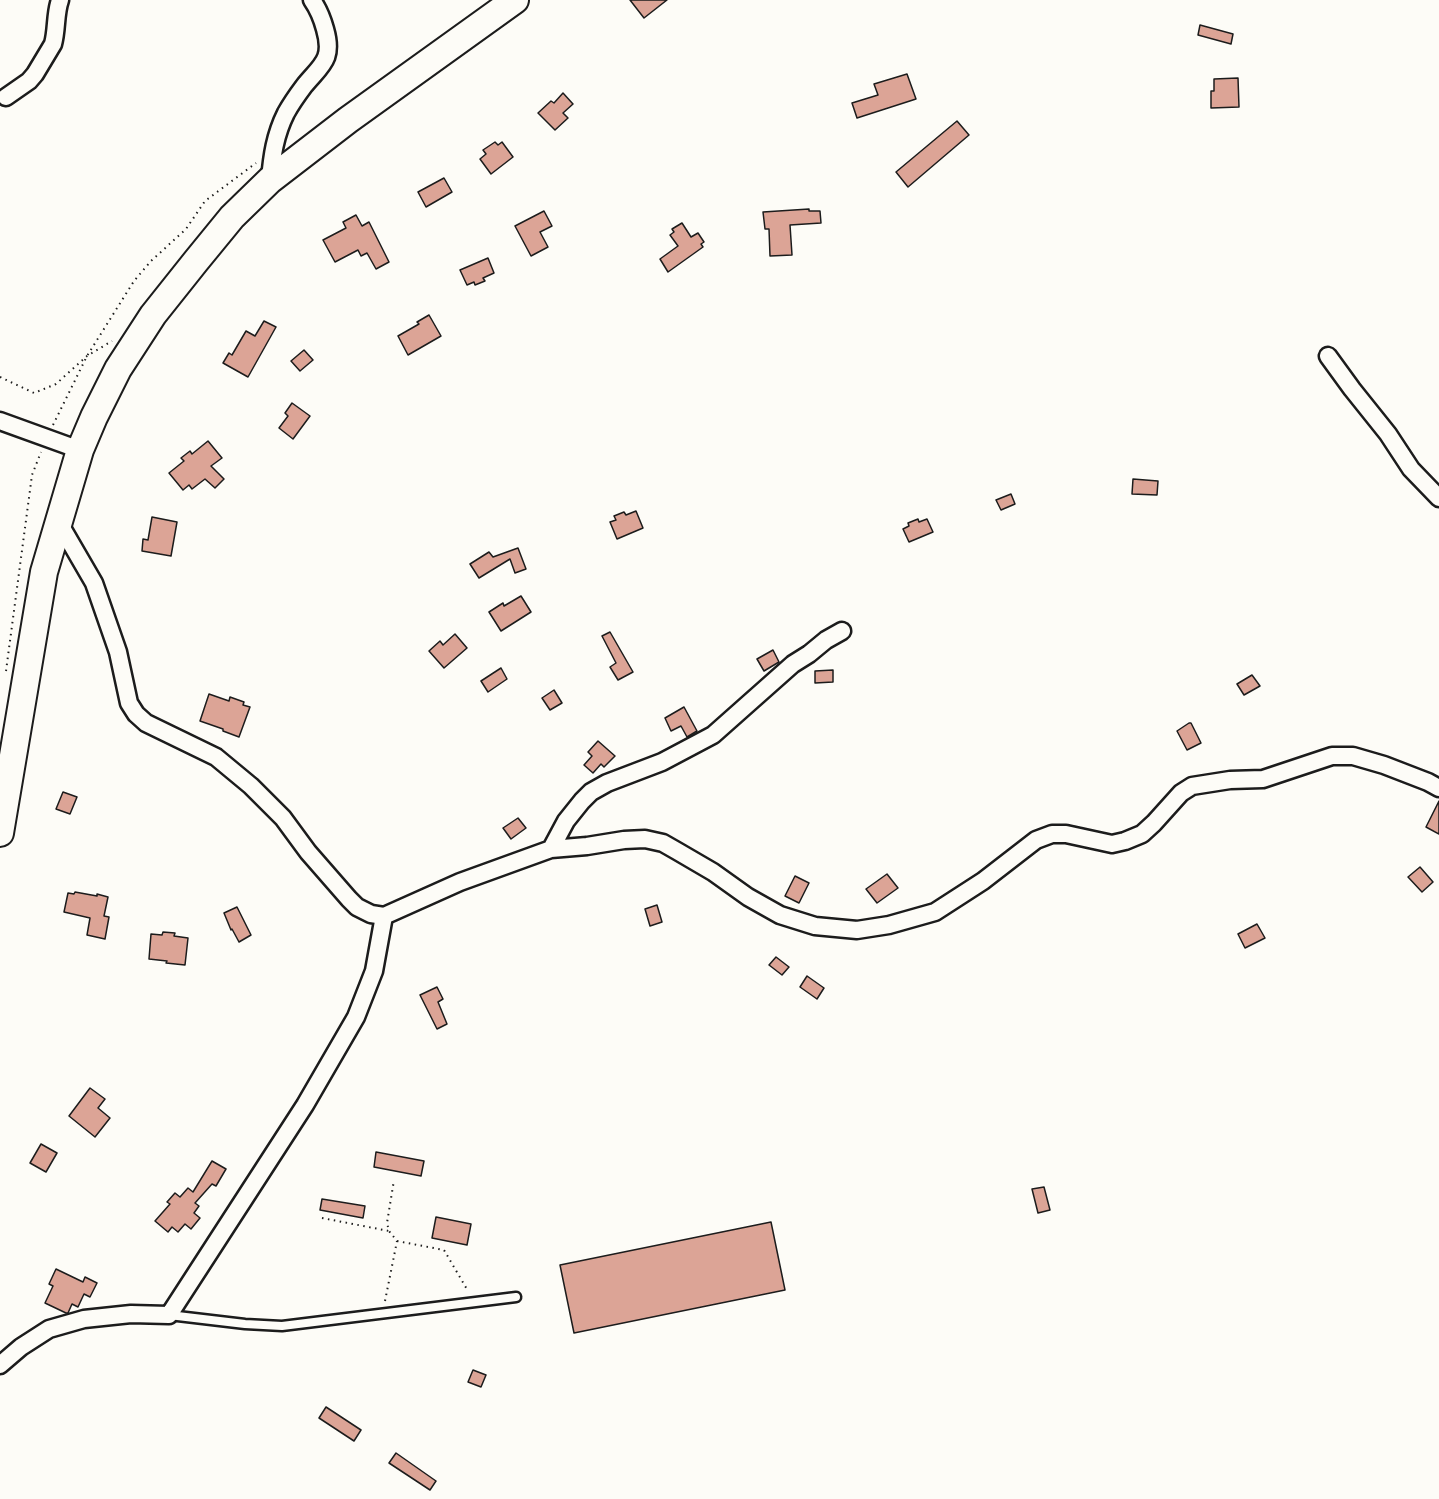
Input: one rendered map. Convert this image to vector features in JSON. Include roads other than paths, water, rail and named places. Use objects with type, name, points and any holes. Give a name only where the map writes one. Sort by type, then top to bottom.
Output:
[{"type":"main road","points":[[0,833],[44,572],[80,450],[118,369],[153,315],[232,217],[270,180],[348,120],[515,0]]},
{"type":"street","points":[[6,97],[29,81],[53,44],[56,11],[60,0]]},
{"type":"street","points":[[270,180],[278,130],[287,111],[304,86],[322,67],[327,56],[329,46],[320,4]]},
{"type":"street","points":[[1328,356],[1388,434],[1411,469],[1439,498]]},
{"type":"street","points":[[0,421],[80,450]]},
{"type":"street","points":[[58,521],[94,583],[118,652],[129,703],[136,714],[146,723],[216,757],[251,786],[283,818],[349,899],[357,907],[371,914],[384,916],[460,882],[504,868],[551,849],[645,839],[663,843],[780,915],[815,926],[857,930],[889,925],[935,912],[983,881],[1036,840],[1052,834],[1066,834],[1112,844],[1142,834],[1181,794],[1192,786],[1230,780],[1263,779],[1332,756],[1353,756],[1384,765],[1439,788]]},
{"type":"street","points":[[551,849],[566,821],[591,792],[607,783],[662,762],[712,735],[794,664],[842,631]]},
{"type":"street","points":[[0,1365],[21,1347],[49,1329],[84,1319],[131,1314],[169,1315],[306,1105],[356,1017],[374,971],[384,916]]},
{"type":"lane","points":[[169,1315],[282,1326],[516,1297]]}]
